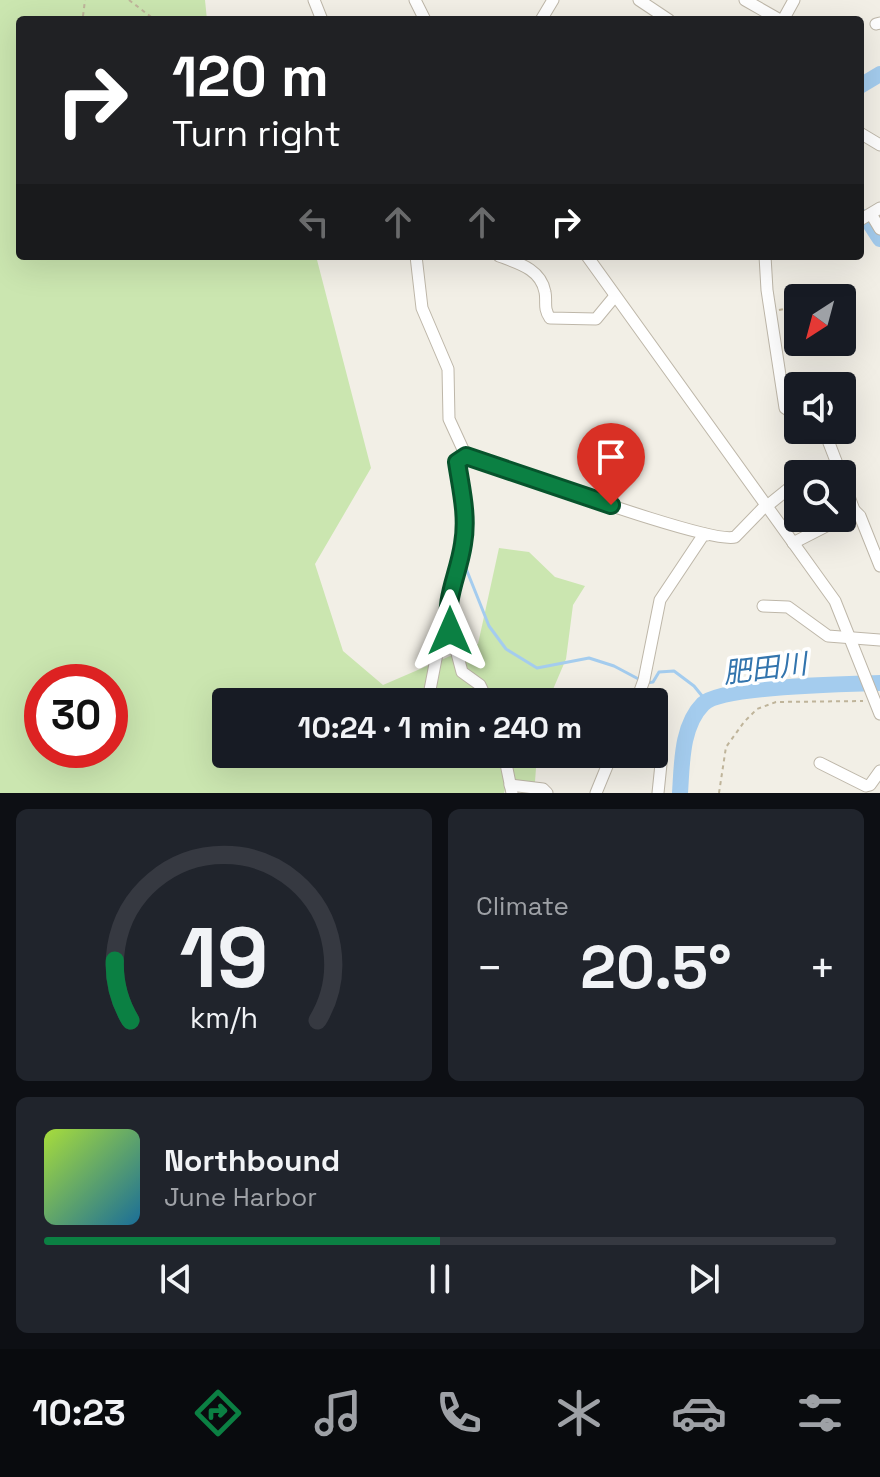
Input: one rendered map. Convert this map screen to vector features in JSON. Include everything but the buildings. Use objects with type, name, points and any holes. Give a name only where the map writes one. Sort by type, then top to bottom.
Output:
[{"type":"street","points":[[639,0],[663,16]]},
{"type":"street","points":[[745,0],[775,16]]},
{"type":"street","points":[[870,214],[880,229]]},
{"type":"street","points":[[416,260],[422,308],[448,369],[449,419],[466,456],[707,535],[730,539],[784,492]]},
{"type":"street","points":[[512,260],[524,264],[539,276],[545,291],[545,311],[550,318],[596,319],[615,296]]},
{"type":"street","points":[[590,260],[835,601],[880,714]]},
{"type":"street","points":[[765,260],[784,402]]},
{"type":"street","points":[[466,456],[457,462],[466,519],[460,560],[447,604],[450,634],[462,672],[481,688]]},
{"type":"street","points":[[856,512],[880,566]]},
{"type":"street","points":[[793,543],[815,532]]},
{"type":"street","points":[[641,688],[660,600],[704,534],[707,535]]},
{"type":"street","points":[[763,606],[788,607],[828,636],[837,639],[880,640]]},
{"type":"street","points":[[434,688],[440,638],[450,634]]},
{"type":"street","points":[[820,763],[866,786],[880,771]]},
{"type":"street","points":[[507,768],[511,789],[543,789],[547,793]]},
{"type":"street","points":[[596,793],[606,768]]},
{"type":"street","points":[[658,793],[661,768]]},
{"type":"path","points":[[83,16],[85,0]]},
{"type":"path","points":[[129,0],[150,16]]},
{"type":"path","points":[[770,311],[784,308]]},
{"type":"path","points":[[776,353],[784,352]]},
{"type":"path","points":[[719,793],[726,747],[738,728],[757,709],[776,702],[873,698]]},
{"type":"green space","points":[[0,0],[205,0],[207,16],[16,16],[16,260],[317,260],[371,468],[315,564],[343,651],[383,685],[478,644],[499,548],[529,552],[555,577],[585,586],[573,605],[566,659],[554,688],[212,688],[212,768],[536,768],[535,782],[505,789],[504,793],[0,793]]},
{"type":"waterway","name":"肥田川","points":[[864,84],[880,74]]},
{"type":"waterway","name":"肥田川","points":[[864,219],[880,239]]},
{"type":"waterway","points":[[472,524],[465,566],[489,626],[506,649],[537,668],[589,658],[614,666],[646,683],[653,682],[659,672],[674,671],[694,686],[707,702]]},
{"type":"waterway","name":"肥田川","points":[[680,793],[687,734],[690,723],[703,704],[734,693],[759,690],[880,683]]},
{"type":"route","points":[[450,631],[447,604],[464,543],[466,519],[457,462],[466,456],[611,505]]}]
